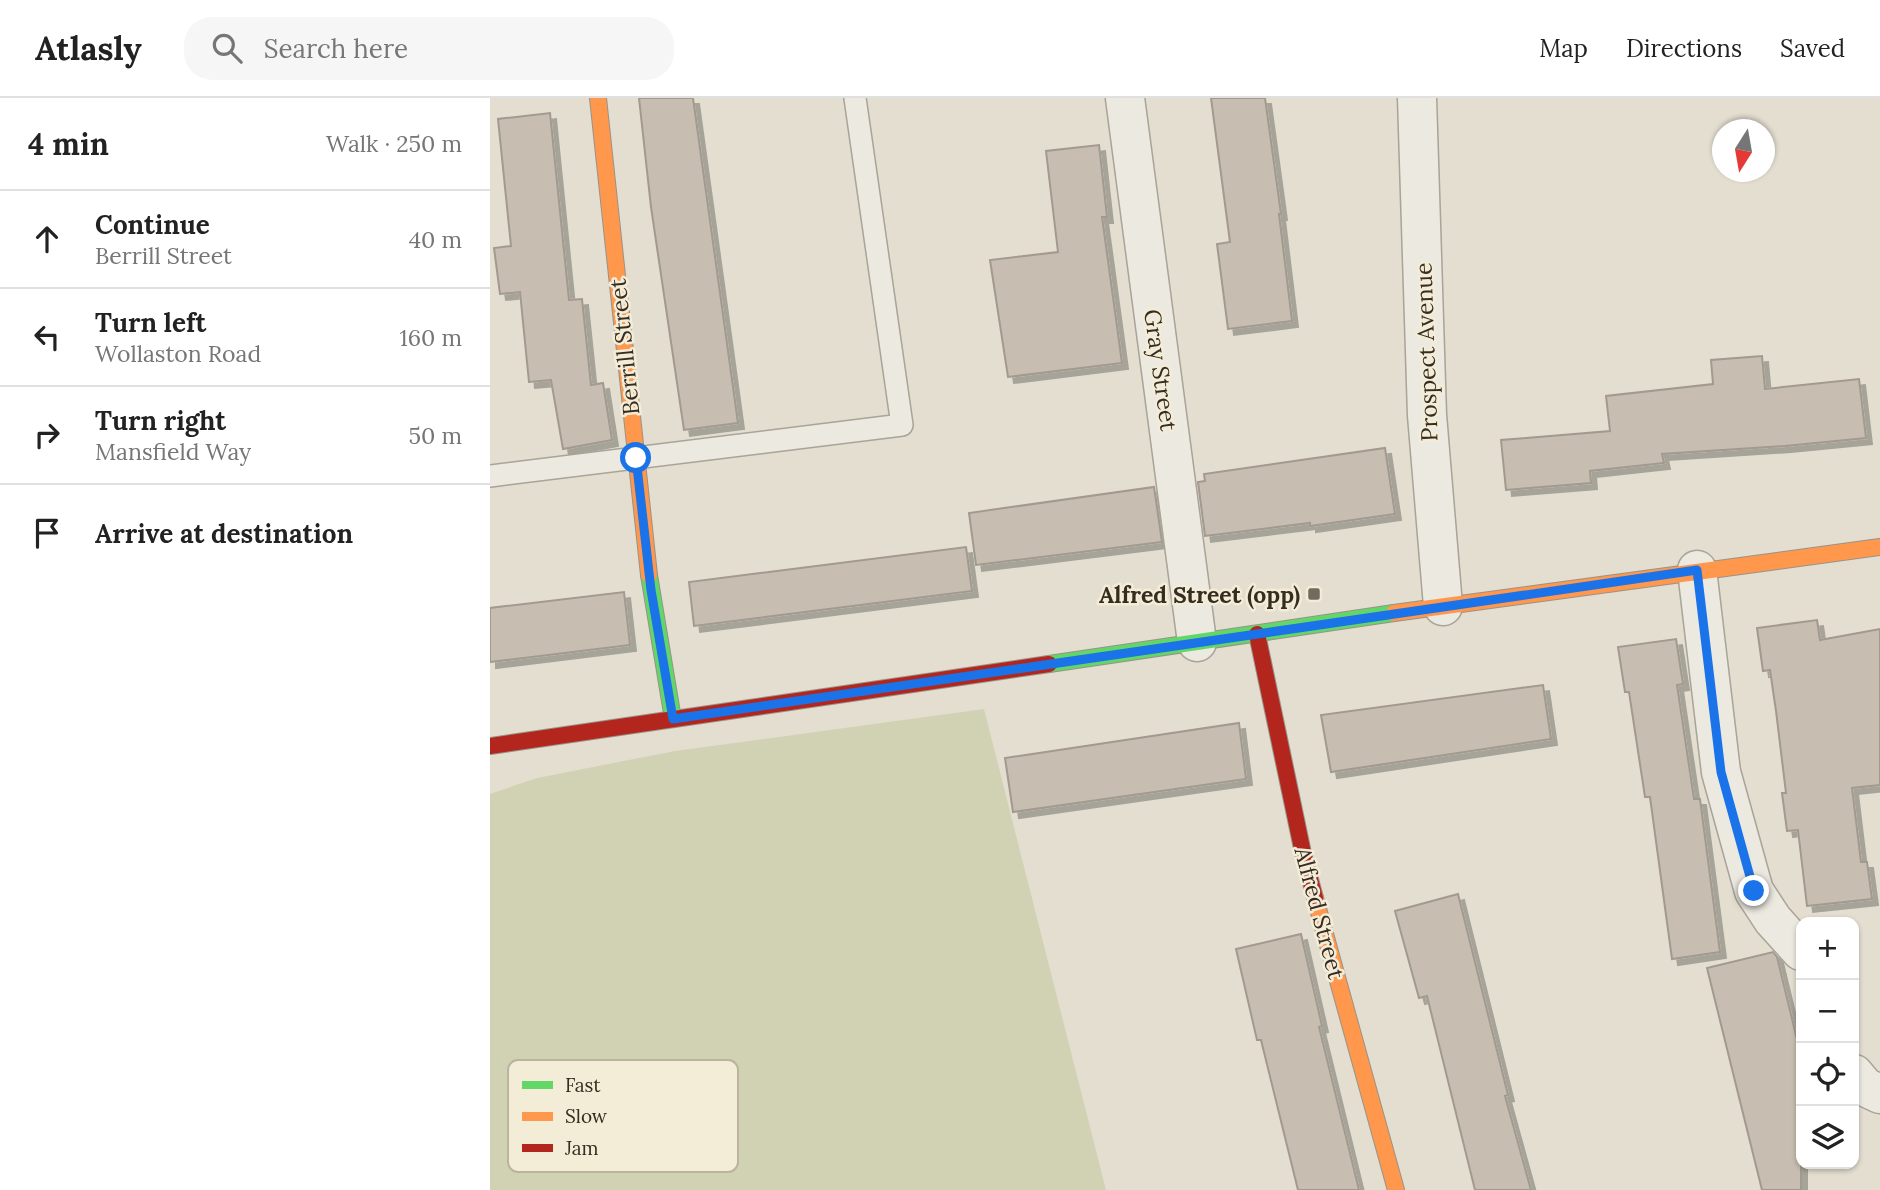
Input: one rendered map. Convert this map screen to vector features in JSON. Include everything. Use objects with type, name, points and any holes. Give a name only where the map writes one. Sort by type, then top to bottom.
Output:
[{"type":"main road","name":"Berrill Street","points":[[598,98],[651,590],[673,719]]},
{"type":"main road","points":[[490,746],[1443,606],[1880,547]]},
{"type":"main road","name":"Alfred Street","points":[[1257,634],[1303,853],[1395,1190]]},
{"type":"street","name":"Gray Street","points":[[1125,98],[1197,642]]},
{"type":"street","name":"Prospect Avenue","points":[[1417,98],[1427,415],[1443,606]]},
{"type":"street","points":[[1697,570],[1721,772],[1754,891],[1773,920],[1796,945]]},
{"type":"street","points":[[1859,1080],[1865,1087],[1880,1094]]},
{"type":"lane","points":[[490,476],[902,425],[855,98]]},
{"type":"green space","points":[[984,709],[1106,1190],[490,1190],[490,794],[537,778],[675,751]]},
{"type":"building","points":[[639,98],[693,98],[738,423],[684,430],[651,207]]},
{"type":"building","points":[[1211,98],[1265,98],[1292,321],[1228,329],[1217,244],[1230,242]]},
{"type":"building","points":[[550,113],[569,300],[582,299],[591,385],[603,383],[612,440],[563,449],[551,380],[529,382],[520,292],[500,294],[494,248],[511,246],[498,119]]},
{"type":"building","points":[[1099,145],[1107,217],[1102,217],[1122,363],[1008,377],[990,260],[1058,252],[1046,151]]},
{"type":"building","points":[[1762,356],[1765,389],[1859,379],[1866,438],[1662,454],[1664,463],[1590,471],[1591,483],[1506,490],[1501,440],[1610,431],[1606,396],[1713,384],[1711,360]]},
{"type":"building","points":[[1385,448],[1395,514],[1310,526],[1310,523],[1205,536],[1198,482],[1205,481],[1204,474]]},
{"type":"building","points":[[1154,487],[1162,542],[976,565],[969,513]]},
{"type":"building","points":[[966,547],[972,591],[694,626],[689,582]]},
{"type":"building","points":[[624,592],[630,645],[490,662],[490,608]]},
{"type":"building","points":[[1817,620],[1820,640],[1880,629],[1880,785],[1852,788],[1861,862],[1867,862],[1872,899],[1807,906],[1798,830],[1787,831],[1782,793],[1786,793],[1770,670],[1763,671],[1757,628]]},
{"type":"building","points":[[1676,639],[1683,684],[1677,685],[1694,799],[1700,799],[1720,952],[1672,959],[1650,797],[1645,797],[1629,692],[1625,692],[1618,647]]},
{"type":"building","points":[[1543,685],[1551,739],[1331,772],[1321,715]]},
{"type":"building","points":[[1239,723],[1246,779],[1013,812],[1005,758]]},
{"type":"building","points":[[1458,894],[1508,1095],[1505,1096],[1531,1190],[1475,1190],[1427,996],[1419,998],[1395,911]]},
{"type":"building","points":[[1301,934],[1322,1026],[1319,1027],[1359,1190],[1298,1190],[1261,1040],[1257,1040],[1236,949]]},
{"type":"building","points":[[1773,952],[1777,957],[1796,1035],[1796,1169],[1801,1169],[1801,1190],[1762,1190],[1707,968]]},
{"type":"traffic: fast","points":[[649,575],[673,719]]},
{"type":"traffic: fast","points":[[1049,664],[1394,613]]},
{"type":"traffic: slow","points":[[598,98],[649,575]]},
{"type":"traffic: slow","points":[[1394,613],[1880,547]]},
{"type":"traffic: slow","points":[[1315,898],[1396,1190]]},
{"type":"traffic: jam","points":[[1257,634],[1315,898]]},
{"type":"traffic: jam","points":[[490,746],[1049,664]]},
{"type":"place","name":"Alfred Street (opp)","points":[[1314,594]]},
{"type":"route","points":[[636,458],[651,590],[673,719],[1697,570],[1721,772],[1754,891]]}]
